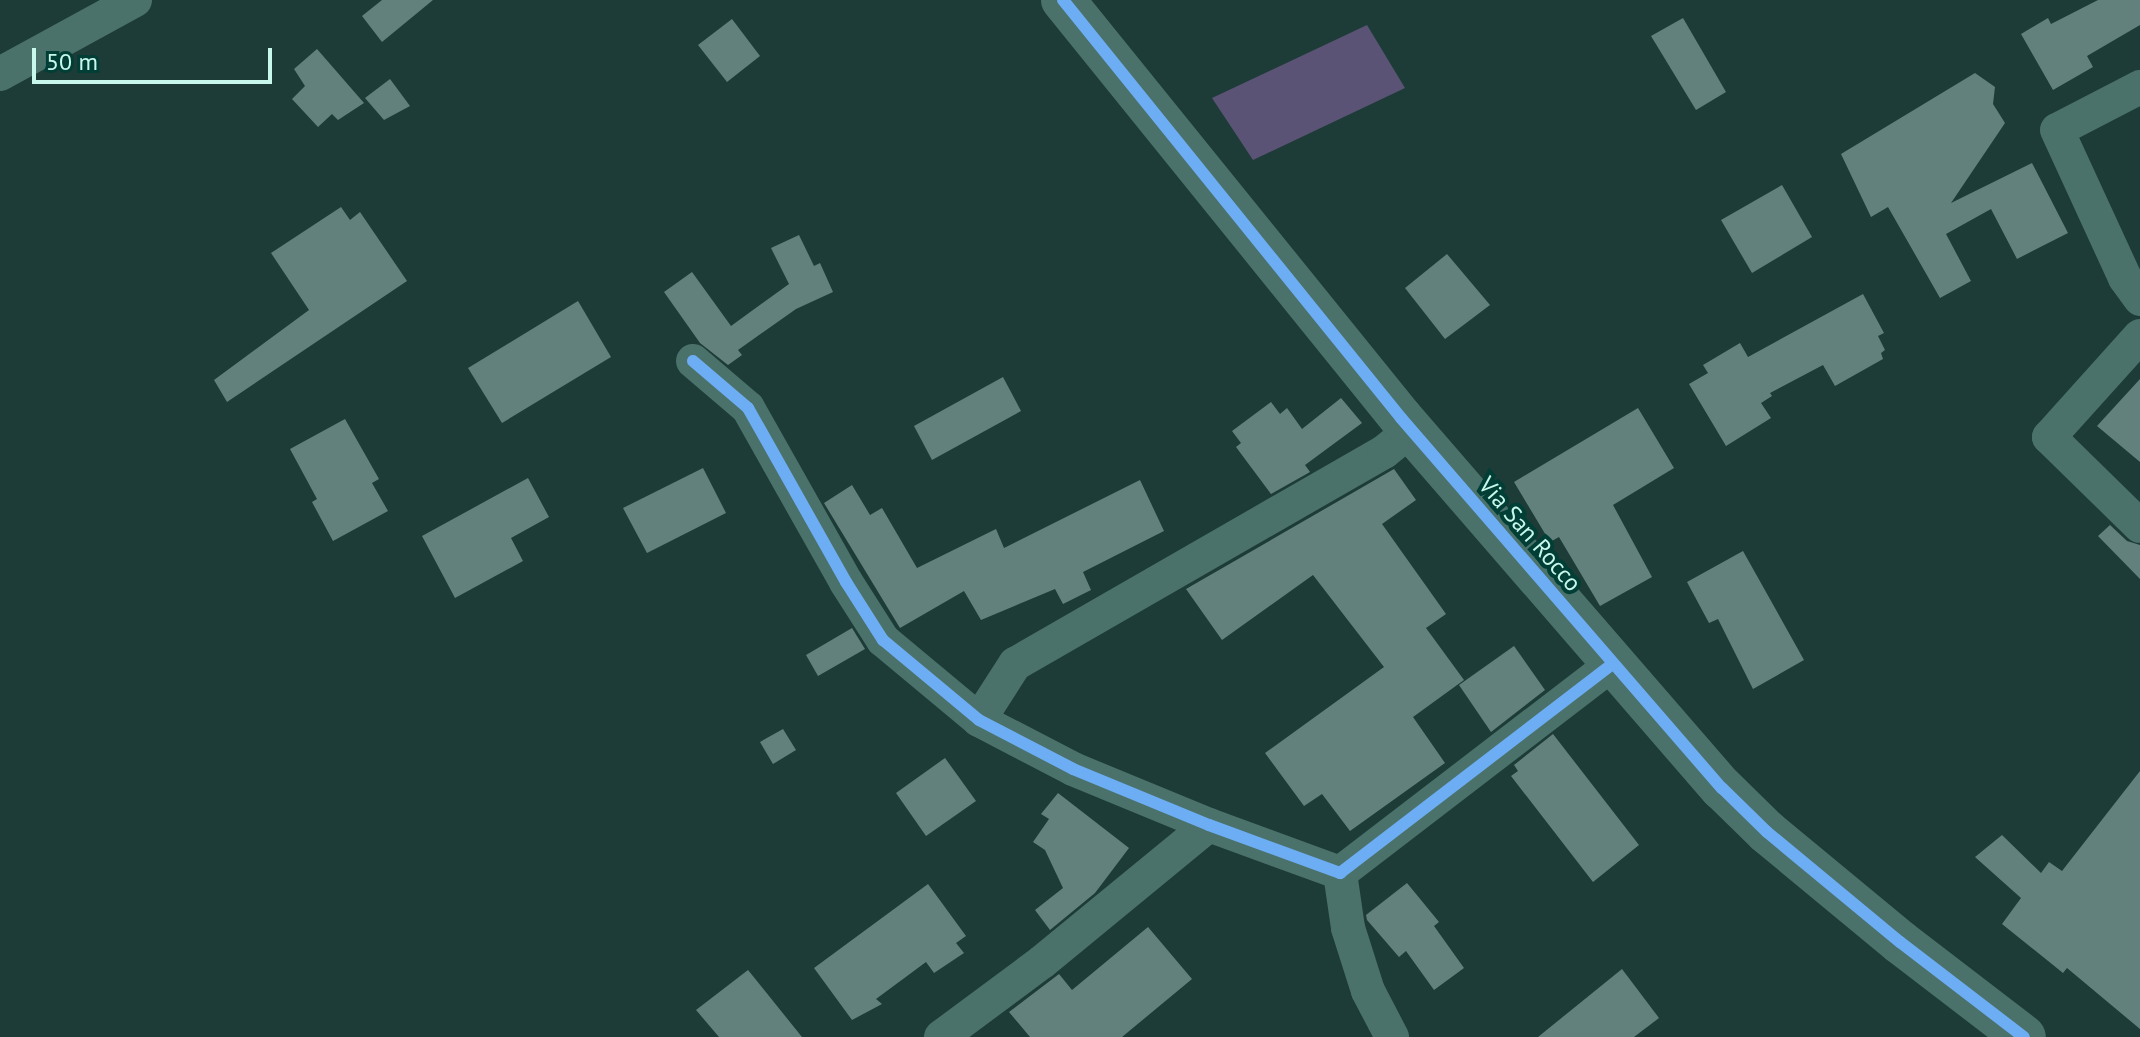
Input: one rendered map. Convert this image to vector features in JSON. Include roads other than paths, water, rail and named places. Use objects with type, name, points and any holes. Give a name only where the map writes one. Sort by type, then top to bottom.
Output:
[{"type":"street","points":[[0,74],[135,0]]},
{"type":"street","name":"Via San Rocco","points":[[1063,0],[1411,430],[1722,788],[1767,832],[1900,942],[2024,1037]]},
{"type":"street","points":[[2140,87],[2057,130],[2125,278],[2140,299]]},
{"type":"street","points":[[2140,336],[2049,437],[2140,526]]},
{"type":"street","points":[[693,361],[748,408],[846,582],[883,640],[979,720],[1073,769],[1209,825],[1340,873]]},
{"type":"street","points":[[979,720],[1015,664],[1384,452],[1411,430]]},
{"type":"street","points":[[1340,873],[1612,664]]},
{"type":"street","points":[[941,1037],[1042,962],[1209,825]]},
{"type":"street","points":[[1340,873],[1348,928],[1368,991],[1392,1037]]}]
